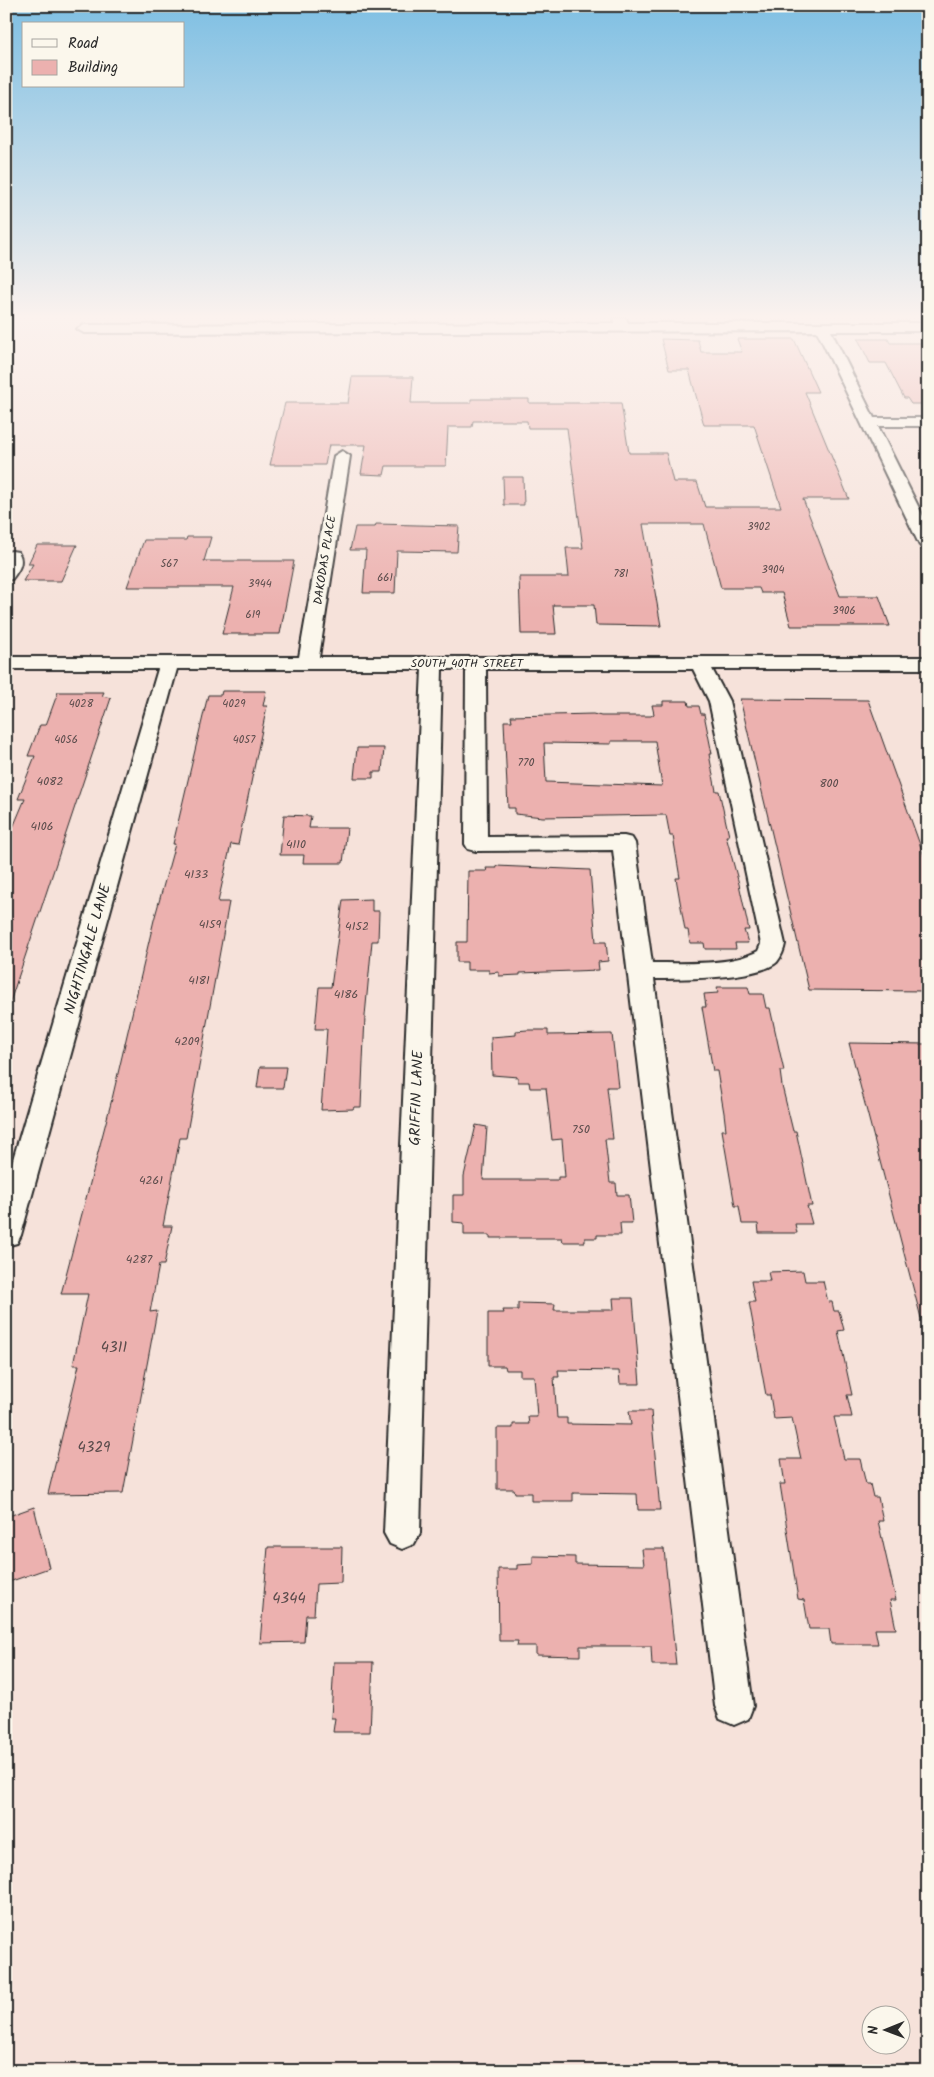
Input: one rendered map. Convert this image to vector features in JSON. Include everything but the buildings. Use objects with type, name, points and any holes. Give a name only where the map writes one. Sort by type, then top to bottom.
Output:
[{"type":"street","points":[[866,415],[928,544]]},
{"type":"street","points":[[869,422],[928,422]]},
{"type":"street","name":"DAKODAS PLACE","points":[[308,663],[342,456]]},
{"type":"street","points":[[6,575],[11,568],[12,556]]},
{"type":"street","name":"SOUTH 40TH STREET","points":[[6,662],[927,665]]},
{"type":"street","name":"NIGHTINGALE LANE","points":[[6,1235],[169,663]]},
{"type":"street","name":"GRIFFIN LANE","points":[[402,1533],[432,663]]},
{"type":"street","points":[[476,663],[476,844],[624,843],[734,1706]]},
{"type":"street","points":[[641,971],[678,971],[753,964],[768,957],[773,944],[719,701],[700,663]]}]
